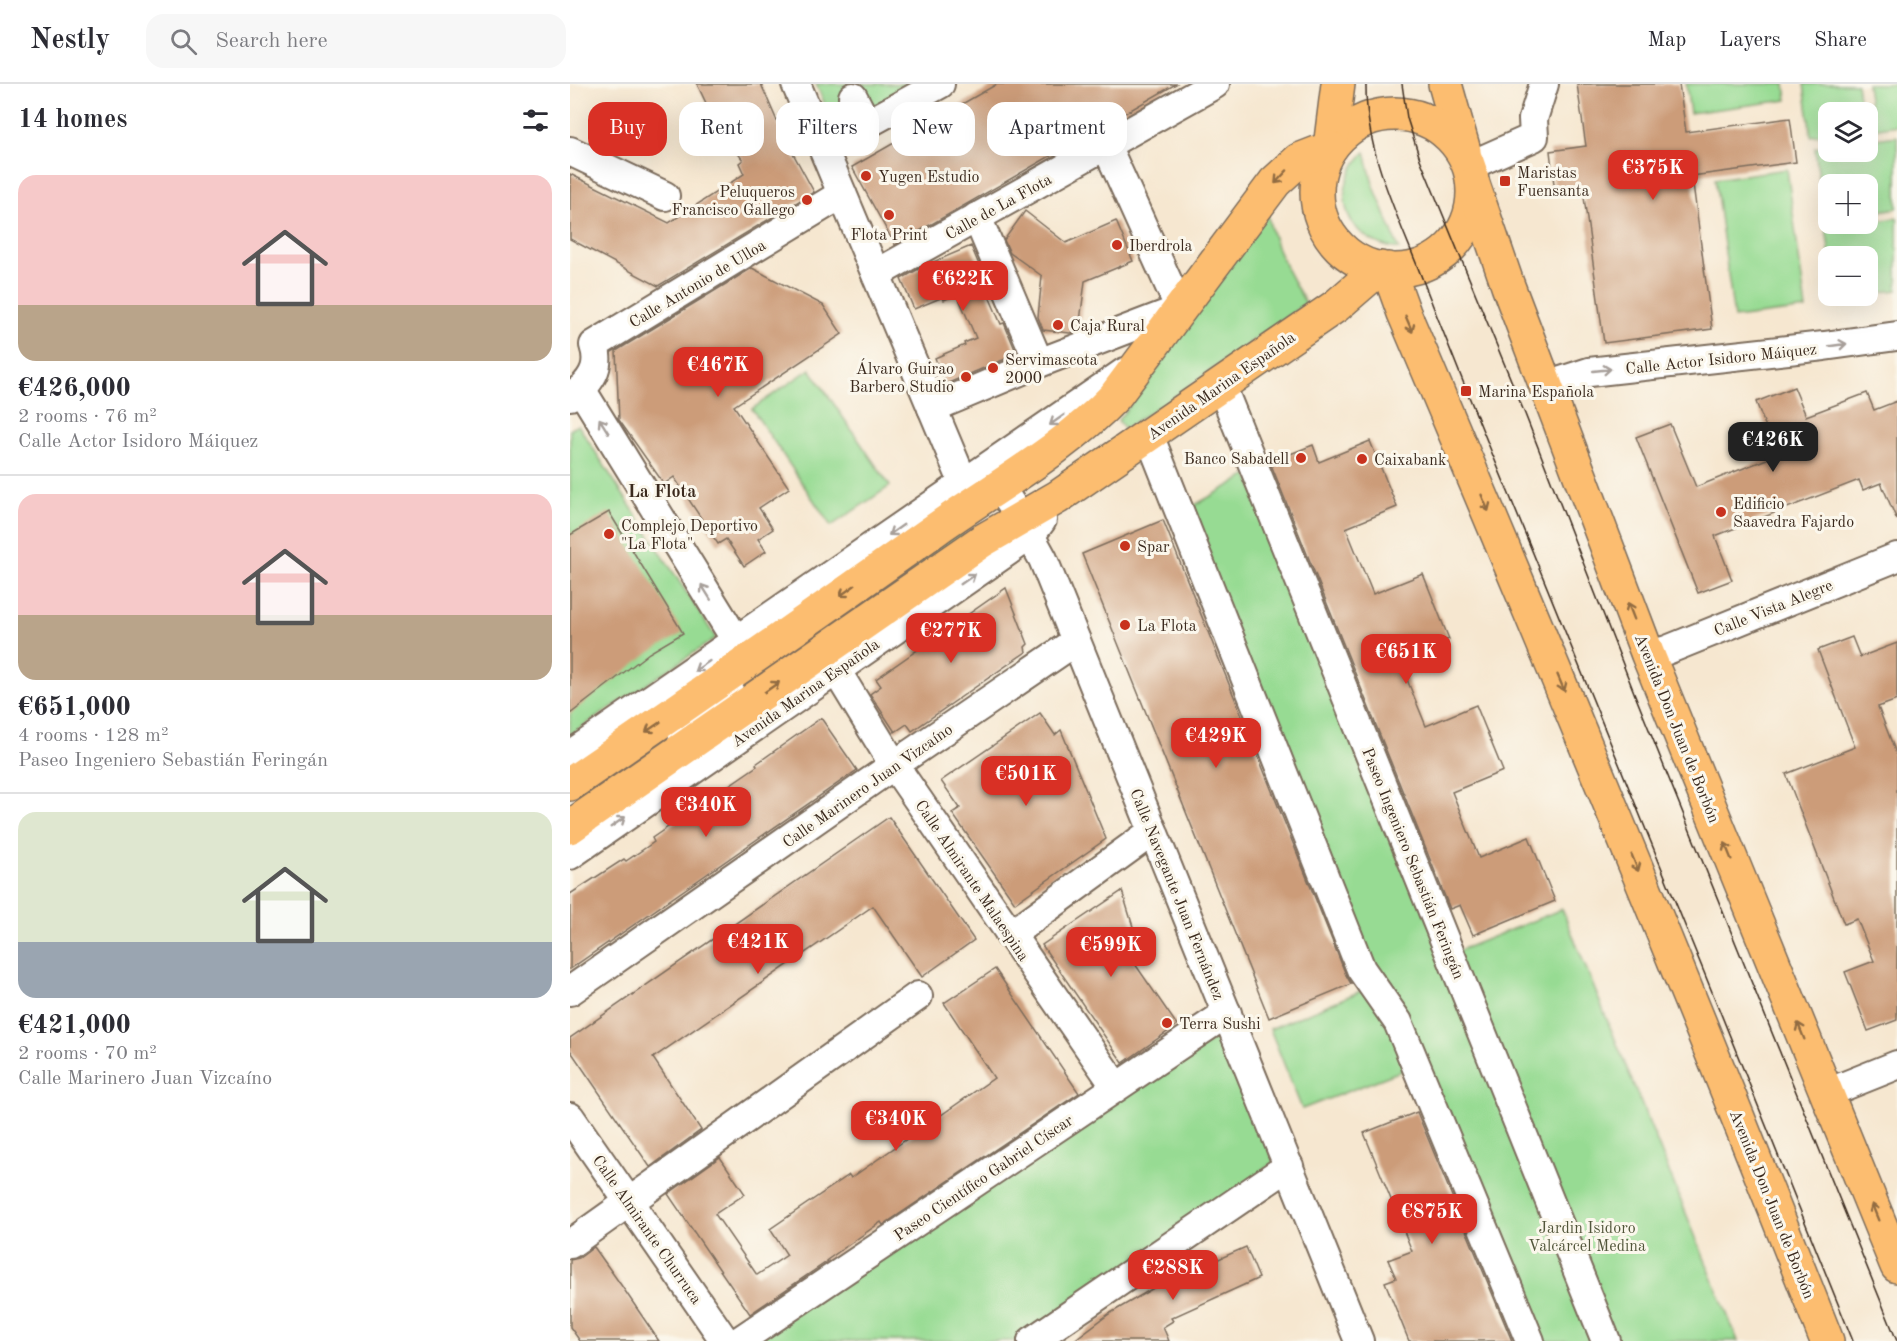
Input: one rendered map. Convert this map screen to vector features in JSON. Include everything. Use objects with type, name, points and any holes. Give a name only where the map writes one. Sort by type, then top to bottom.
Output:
[{"type":"main road","points":[[570,784],[1092,419],[1115,396],[1275,182],[1299,160],[1330,148],[1354,125],[1381,115],[1407,114],[1437,125],[1460,147],[1470,170],[1472,205],[1466,226],[1454,244],[1437,257],[1417,267],[1384,269],[1368,265],[1346,252],[1335,242],[1321,218],[1317,190],[1318,176],[1330,148],[1338,84]]},
{"type":"main road","name":"Avenida Don Juan de Borbón","points":[[1445,84],[1508,286],[1648,655],[1897,1266]]},
{"type":"main road","name":"Avenida Don Juan de Borbón","points":[[1384,269],[1596,767],[1736,1110],[1827,1341]]},
{"type":"main road","name":"Avenida Marina Española","points":[[570,827],[982,541],[1026,527],[1058,497],[1336,306],[1384,269]]},
{"type":"street","points":[[796,84],[804,102]]},
{"type":"street","points":[[879,117],[940,84]]},
{"type":"street","name":"Calle de La Flota","points":[[1127,133],[1215,84]]},
{"type":"street","points":[[1470,170],[1534,137],[1533,119],[1544,84]]},
{"type":"street","points":[[853,97],[856,102]]},
{"type":"street","points":[[570,151],[665,196]]},
{"type":"street","points":[[826,156],[964,484]]},
{"type":"street","name":"Calle de La Flota","points":[[876,274],[1086,156]]},
{"type":"street","points":[[932,408],[1039,363],[1180,309],[1111,156]]},
{"type":"street","name":"Calle Antonio de Ulloa","points":[[737,642],[576,393],[590,381],[598,362],[594,345],[842,194]]},
{"type":"street","points":[[977,217],[1039,363]]},
{"type":"street","name":"Calle Actor Isidoro Máiquez","points":[[1546,386],[1589,372],[1897,336]]},
{"type":"street","points":[[570,755],[737,642],[1139,362]]},
{"type":"street","name":"Paseo Ingeniero Sebastián Feringán","points":[[1221,385],[1606,1341]]},
{"type":"street","points":[[1149,435],[1361,969],[1398,1022],[1530,1341]]},
{"type":"street","name":"Calle Navegante Juan Fernández","points":[[999,486],[1026,527],[1043,559],[1359,1341]]},
{"type":"street","name":"Avenida Marina Española","points":[[570,855],[836,670],[1026,527]]},
{"type":"street","name":"Calle Vista Alegre","points":[[1648,655],[1667,650],[1897,557]]},
{"type":"street","name":"Calle Marinero Juan Vizcaíno","points":[[570,992],[894,765],[1076,641]]},
{"type":"street","name":"Avenida Marina Española","points":[[621,792],[690,725],[722,698],[731,673],[737,642]]},
{"type":"street","name":"Calle Almirante Malaespina","points":[[836,670],[894,765],[1116,1087]]},
{"type":"street","points":[[1010,935],[1153,831]]},
{"type":"street","points":[[570,1244],[918,996]]},
{"type":"street","name":"Paseo Científico Gabriel Císcar","points":[[739,1341],[1227,1013]]},
{"type":"street","points":[[1827,1093],[1897,1065]]},
{"type":"street","name":"Calle Almirante Churruca","points":[[570,1117],[725,1341]]},
{"type":"street","points":[[1032,1341],[1289,1166]]},
{"type":"green space","points":[[816,84],[929,84],[900,102],[891,102],[891,107],[879,115],[879,102],[824,102]]},
{"type":"green space","points":[[1686,84],[1785,84],[1787,100],[1690,113]]},
{"type":"green space","points":[[1804,84],[1857,84],[1860,102],[1818,102],[1818,135],[1811,136]]},
{"type":"green space","points":[[1867,84],[1897,84],[1897,125],[1878,128],[1878,102],[1869,102]]},
{"type":"green space","points":[[1897,136],[1897,208],[1878,211],[1878,174],[1818,174],[1815,148],[1818,148],[1818,162],[1878,162],[1878,139]]},
{"type":"green space","points":[[1365,152],[1373,184],[1399,249],[1380,244],[1366,236],[1354,226],[1347,212],[1345,198],[1347,183],[1353,167]]},
{"type":"green space","points":[[1787,169],[1806,309],[1734,318],[1715,179]]},
{"type":"green space","points":[[1267,213],[1282,260],[1306,303],[1124,429],[1118,420],[1148,383],[1187,321]]},
{"type":"green space","points":[[1897,218],[1897,290],[1878,293],[1878,246],[1829,246],[1827,234],[1878,234],[1878,221]]},
{"type":"green space","points":[[810,369],[890,486],[831,526],[752,409]]},
{"type":"green space","name":"Complejo Deportivo \"La Flota\"","points":[[578,425],[716,638],[570,735],[570,430]]},
{"type":"green space","name":"Jardin Isidoro Valcárcel Medina","points":[[1248,475],[1443,957],[1562,909],[1738,1341],[1520,1341],[1414,1066],[1302,1109],[1270,1029],[1373,986],[1186,510]]},
{"type":"green space","points":[[958,529],[966,538],[737,698],[737,682]]},
{"type":"green space","points":[[1222,1034],[1274,1162],[1029,1341],[740,1341]]},
{"type":"building","points":[[697,84],[761,84],[776,119],[776,156],[794,156],[814,192],[658,286],[570,239],[570,174],[669,223],[744,174],[739,163],[743,160],[740,156],[764,156],[764,102],[706,102]]},
{"type":"building","points":[[997,84],[1176,84],[1127,112],[1127,102],[987,102],[987,156],[1050,156],[895,245],[852,167],[871,156],[879,156],[879,152],[891,145],[891,156],[975,156],[975,102],[966,102]]},
{"type":"building","points":[[1577,84],[1679,84],[1686,132],[1790,118],[1796,162],[1692,176],[1712,329],[1604,343],[1583,190],[1555,193],[1550,151],[1586,146]]},
{"type":"building","points":[[1025,211],[1066,243],[1116,221],[1133,261],[1085,281],[1079,330],[1070,333],[1043,330],[1038,317],[1042,276],[1010,253],[1004,240]]},
{"type":"building","points":[[971,246],[988,286],[985,287],[1017,354],[946,384],[935,358],[976,338],[957,294],[914,309],[901,279],[924,266]]},
{"type":"building","points":[[752,268],[823,305],[842,334],[734,406],[789,488],[759,508],[773,529],[758,539],[766,551],[744,566],[726,539],[718,544],[674,477],[664,484],[619,420],[616,351]]},
{"type":"building","name":"Edificio Saavedra Fajardo","points":[[1794,387],[1806,416],[1867,393],[1874,410],[1897,401],[1897,520],[1881,483],[1863,490],[1859,480],[1715,536],[1732,580],[1698,593],[1636,437],[1670,424],[1696,487],[1777,455],[1756,402]]},
{"type":"building","points":[[1370,441],[1397,507],[1346,528],[1373,594],[1423,574],[1449,639],[1399,660],[1426,726],[1476,705],[1503,771],[1452,792],[1479,858],[1529,837],[1555,901],[1473,935],[1460,905],[1450,909],[1270,462],[1313,445],[1319,462]]},
{"type":"building","points":[[609,512],[683,633],[649,653],[570,714],[570,535]]},
{"type":"building","points":[[1163,520],[1351,984],[1269,1018],[1082,554]]},
{"type":"building","points":[[1006,588],[1028,644],[1025,647],[1026,652],[912,731],[907,724],[895,732],[870,694],[881,686],[876,679]]},
{"type":"building","points":[[1852,637],[1860,657],[1897,643],[1897,700],[1878,707],[1897,756],[1897,1020],[1868,1031],[1845,972],[1874,961],[1857,919],[1844,924],[1786,774],[1855,747],[1818,650]]},
{"type":"building","points":[[1040,713],[1055,735],[1061,730],[1106,839],[1015,903],[952,813],[960,808],[941,781]]},
{"type":"building","points":[[821,718],[857,770],[570,969],[570,894],[654,842],[652,838],[757,766],[756,764]]},
{"type":"building","points":[[889,817],[974,940],[922,977],[873,906],[653,1058],[701,1130],[650,1167],[570,1050],[570,1038]]},
{"type":"building","points":[[1122,891],[1138,943],[1126,951],[1177,1025],[1123,1063],[1042,945]]},
{"type":"building","points":[[995,969],[1079,1093],[883,1225],[881,1222],[750,1314],[668,1194],[720,1157],[745,1194],[715,1214],[757,1275],[787,1255],[770,1229],[849,1175],[851,1178],[994,1078],[944,1003]]},
{"type":"building","points":[[1417,1112],[1512,1341],[1409,1341],[1385,1282],[1396,1278],[1388,1260],[1412,1251],[1364,1133]]},
{"type":"building","points":[[594,1247],[659,1341],[580,1341],[570,1327],[570,1260],[579,1258]]},
{"type":"building","points":[[1246,1247],[1259,1278],[1171,1318],[1173,1321],[1163,1327],[1169,1341],[1073,1341],[1109,1314],[1157,1286]]},
{"type":"tram line","points":[[1366,84],[1371,134],[1393,207],[1853,1341]]},
{"type":"tram line","points":[[1402,84],[1407,118],[1420,159],[1525,414],[1635,695],[1897,1341]]},
{"type":"place","name":"Yugen Estudio","points":[[866,176]]},
{"type":"place","name":"Maristas Fuensanta","points":[[1505,181]]},
{"type":"place","name":"Peluqueros Francisco Gallego","points":[[807,200]]},
{"type":"place","name":"Flota Print","points":[[889,215]]},
{"type":"place","name":"Iberdrola","points":[[1117,245]]},
{"type":"place","name":"Caja Rural","points":[[1058,325]]},
{"type":"place","name":"Servimascota 2000","points":[[993,368]]},
{"type":"place","name":"Álvaro Guirao Barbero Studio","points":[[966,377]]},
{"type":"place","name":"Marina Española","points":[[1466,391]]},
{"type":"place","name":"Banco Sabadell","points":[[1301,458]]},
{"type":"place","name":"Caixabank","points":[[1362,459]]},
{"type":"place","name":"Edificio Saavedra Fajardo","points":[[1721,512]]},
{"type":"place","name":"Complejo Deportivo \"La Flota\"","points":[[609,534]]},
{"type":"place","name":"Spar","points":[[1125,546]]},
{"type":"place","name":"La Flota","points":[[1125,625]]},
{"type":"place","name":"Terra Sushi","points":[[1167,1023]]},
{"type":"district","name":"La Flota","points":[[662,491]]}]
